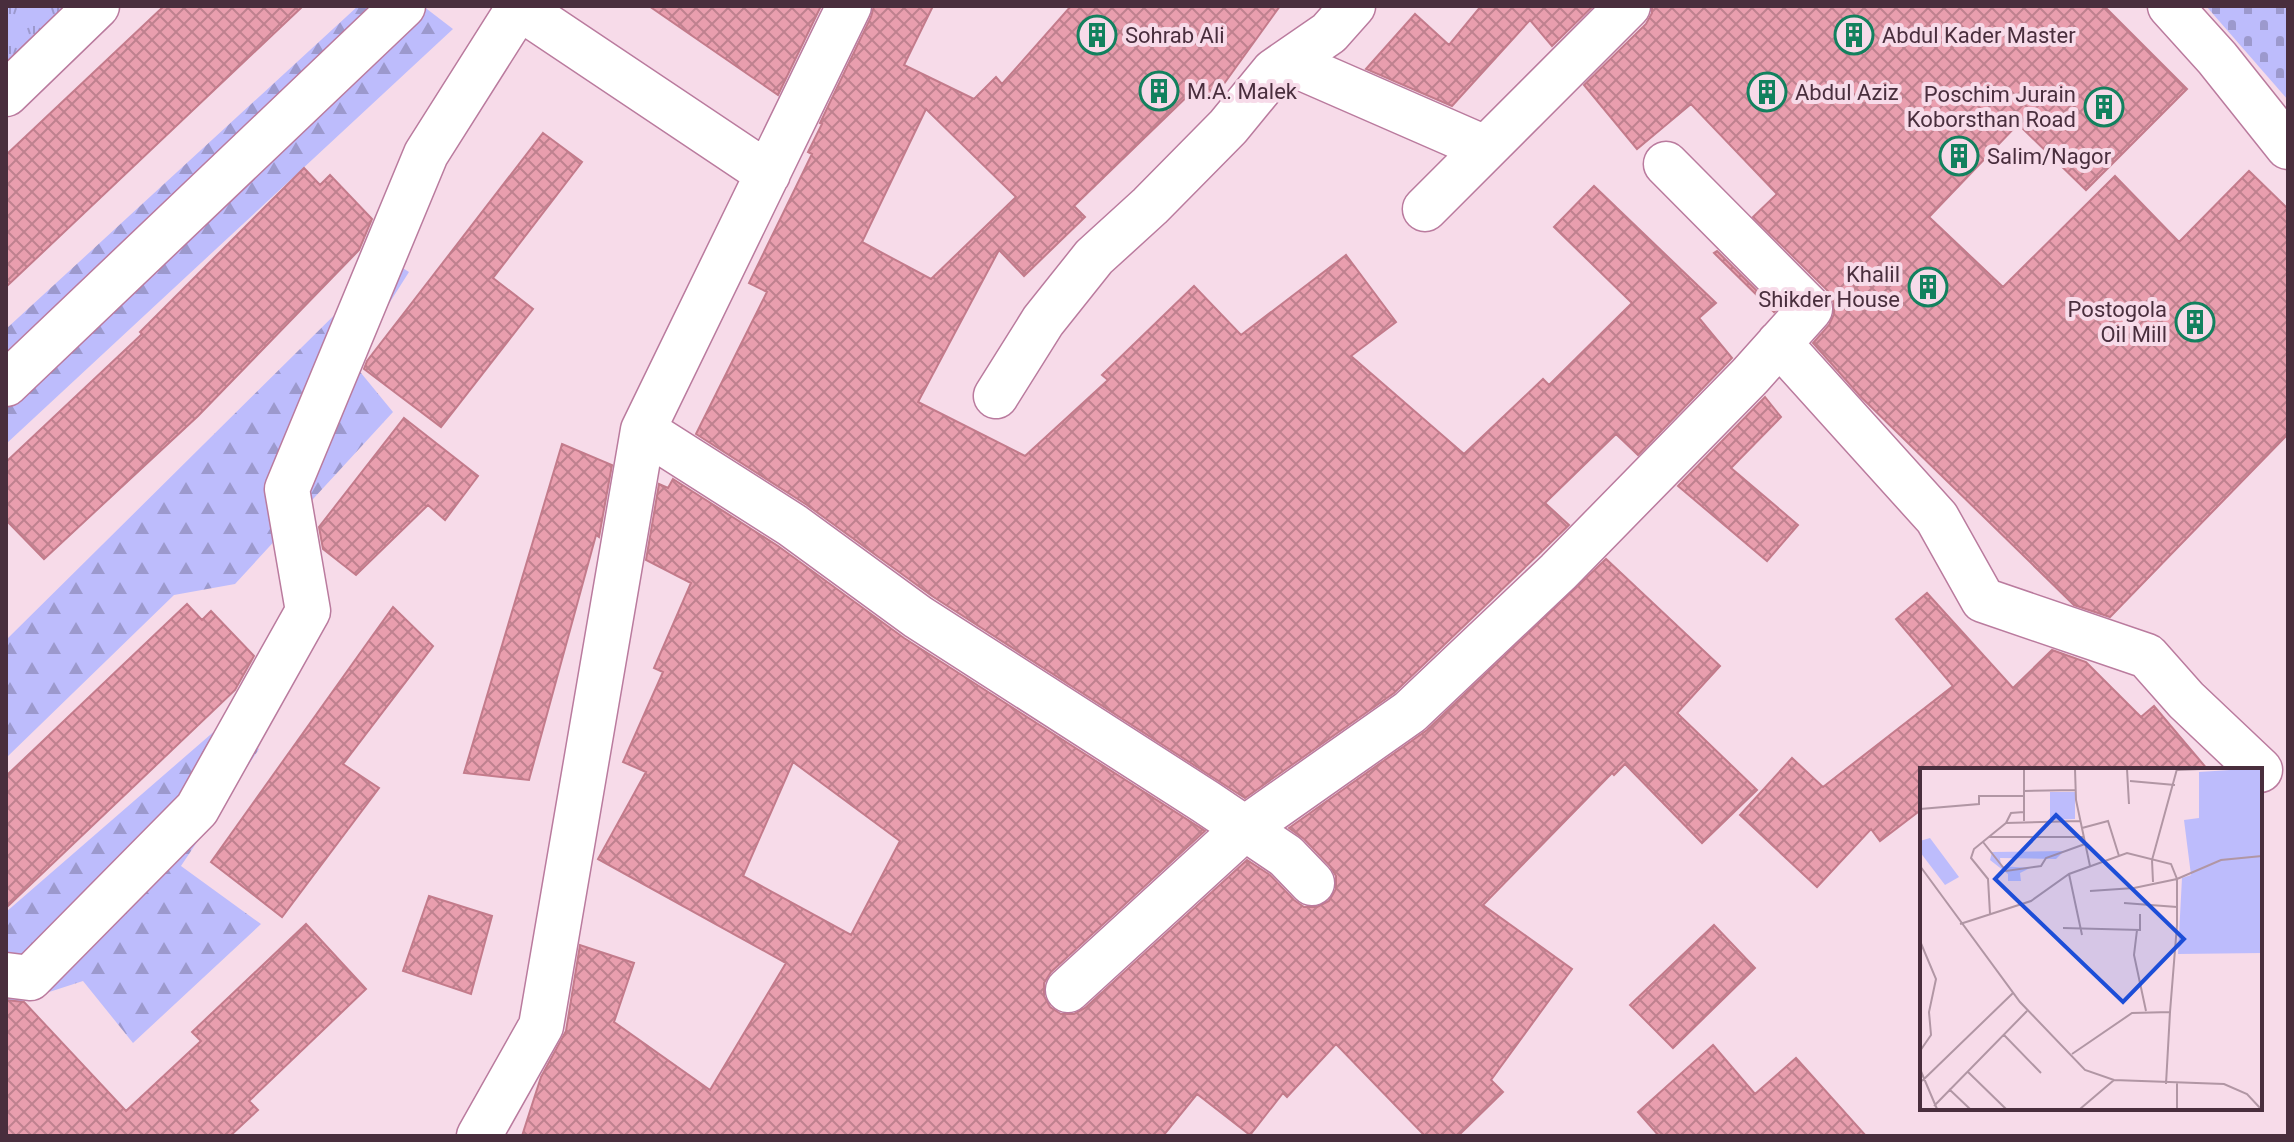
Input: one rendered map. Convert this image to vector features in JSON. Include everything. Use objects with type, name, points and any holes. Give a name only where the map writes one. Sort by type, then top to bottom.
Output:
[{"type":"street","points":[[6,94],[97,6]]},
{"type":"street","points":[[6,384],[403,6]]},
{"type":"street","points":[[479,1136],[541,1026],[643,430],[849,6]]},
{"type":"street","points":[[996,396],[1043,321],[1094,257],[1228,127],[1274,71],[1329,33],[1353,6]]},
{"type":"street","points":[[1425,209],[1628,6]]},
{"type":"street","points":[[2170,6],[2217,58],[2288,147]]},
{"type":"street","points":[[6,975],[30,978],[197,809],[308,611],[287,489],[426,154],[518,7],[768,174]]},
{"type":"street","points":[[1288,62],[1485,148]]},
{"type":"street","points":[[1068,990],[1244,829],[1410,712],[1558,572],[1810,309],[1666,164]]},
{"type":"street","points":[[1779,343],[1937,518],[1983,600],[2147,656],[2186,700],[2258,768]]},
{"type":"street","points":[[643,430],[792,525],[918,617],[1041,694],[1286,856],[1312,883]]},
{"type":"street","points":[[2262,772],[2288,794]]},
{"type":"green space","points":[[6,6],[73,6],[6,72]]},
{"type":"green space","points":[[358,6],[423,6],[453,29],[6,444],[6,329]]},
{"type":"green space","points":[[2206,6],[2288,6],[2288,100]]},
{"type":"green space","points":[[390,260],[409,272],[352,362],[393,412],[235,584],[174,595],[6,758],[6,640]]},
{"type":"green space","points":[[225,722],[259,749],[181,866],[261,924],[133,1043],[83,981],[6,1006],[6,912]]},
{"type":"building","points":[[164,6],[303,6],[6,287],[6,155]]},
{"type":"building","points":[[649,6],[821,6],[778,95]]},
{"type":"building","points":[[874,6],[933,6],[904,65],[974,99],[996,77],[1002,84],[1071,6],[1280,6],[1213,99],[1199,85],[1074,206],[1085,217],[1024,276],[999,250],[918,402],[1025,456],[1108,380],[1102,375],[1194,286],[1241,335],[1346,255],[1396,322],[1351,356],[1464,454],[1543,379],[1549,385],[1632,303],[1554,227],[1594,186],[1716,303],[1699,318],[1732,358],[1638,455],[1616,434],[1545,503],[1569,525],[1394,693],[1245,798],[932,596],[807,505],[696,434],[767,292],[749,283],[812,154],[808,152],[820,123]],"holes":[[[926,109],[1016,197],[931,279],[862,242]]]},
{"type":"building","points":[[1481,6],[1593,6],[1552,46],[1530,20],[1452,106],[1366,69],[1415,14],[1449,45]]},
{"type":"building","points":[[1652,6],[2104,6],[2187,89],[2086,190],[2018,124],[1929,217],[2003,287],[2115,176],[2179,242],[2249,171],[2288,209],[2288,434],[2110,617],[2074,605],[1861,397],[1813,343],[1829,325],[1834,314],[1834,303],[1828,291],[1753,217],[1777,194],[1691,104],[1637,149],[1584,85],[1646,24]]},
{"type":"building","points":[[543,133],[582,162],[493,278],[533,309],[441,427],[364,369],[367,361]]},
{"type":"building","points":[[304,168],[320,185],[330,175],[372,219],[359,250],[198,416],[44,559],[6,520],[6,462],[142,334],[140,332]]},
{"type":"building","points":[[1717,251],[1776,310],[1774,312],[1714,253]]},
{"type":"building","points":[[1765,397],[1781,417],[1731,468],[1798,525],[1767,561],[1678,486]]},
{"type":"building","points":[[404,418],[478,476],[445,520],[428,505],[356,575],[323,549],[319,527]]},
{"type":"building","points":[[562,444],[612,465],[599,537],[596,535],[529,780],[464,773]]},
{"type":"building","points":[[673,479],[778,546],[904,638],[1205,831],[1051,972],[1044,983],[1044,996],[1050,1007],[1061,1014],[1074,1014],[1085,1008],[1247,860],[1270,875],[1304,907],[1317,907],[1329,901],[1336,889],[1336,876],[1304,839],[1289,828],[1427,730],[1606,559],[1720,666],[1677,713],[1757,790],[1702,843],[1625,764],[1614,775],[1612,773],[1483,905],[1572,969],[1491,1080],[1503,1092],[1458,1136],[1425,1136],[1336,1044],[1287,1097],[1283,1093],[1250,1135],[1197,1094],[1163,1136],[522,1136],[541,1077],[566,1031],[580,945],[634,963],[614,1022],[710,1090],[786,963],[598,859],[646,772],[623,762],[663,672],[654,668],[691,583],[646,560],[659,484],[668,488]],"holes":[[[793,762],[900,841],[851,935],[743,876]]]},
{"type":"building","points":[[1927,593],[2013,688],[2052,650],[2086,662],[2141,717],[2154,706],[2206,768],[1920,768],[1920,811],[1880,841],[1871,829],[1817,887],[1740,815],[1792,758],[1823,787],[1953,686],[1896,619]]},
{"type":"building","points":[[187,604],[202,620],[211,611],[254,656],[235,690],[6,908],[6,776]]},
{"type":"building","points":[[393,607],[433,646],[343,764],[379,788],[282,917],[211,862]]},
{"type":"building","points":[[429,896],[492,916],[471,994],[403,971]]},
{"type":"building","points":[[306,924],[366,989],[249,1101],[258,1110],[230,1136],[6,1136],[6,1000],[24,1002],[126,1111],[201,1041],[192,1032]]},
{"type":"building","points":[[1714,925],[1755,968],[1673,1048],[1630,1005]]},
{"type":"building","points":[[1713,1045],[1755,1094],[1796,1058],[1866,1136],[1659,1136],[1638,1112]]},
{"type":"place","name":"Sohrab Ali","points":[[1097,35]]},
{"type":"place","name":"Abdul Kader Master","points":[[1854,35]]},
{"type":"place","name":"M.A. Malek","points":[[1159,91]]},
{"type":"place","name":"Abdul Aziz","points":[[1767,92]]},
{"type":"place","name":"Poschim Jurain Koborsthan Road","points":[[2104,107]]},
{"type":"place","name":"Salim/Nagor","points":[[1959,156]]},
{"type":"place","name":"Khalil Shikder House","points":[[1928,287]]},
{"type":"place","name":"Postogola Oil Mill","points":[[2195,322]]}]
